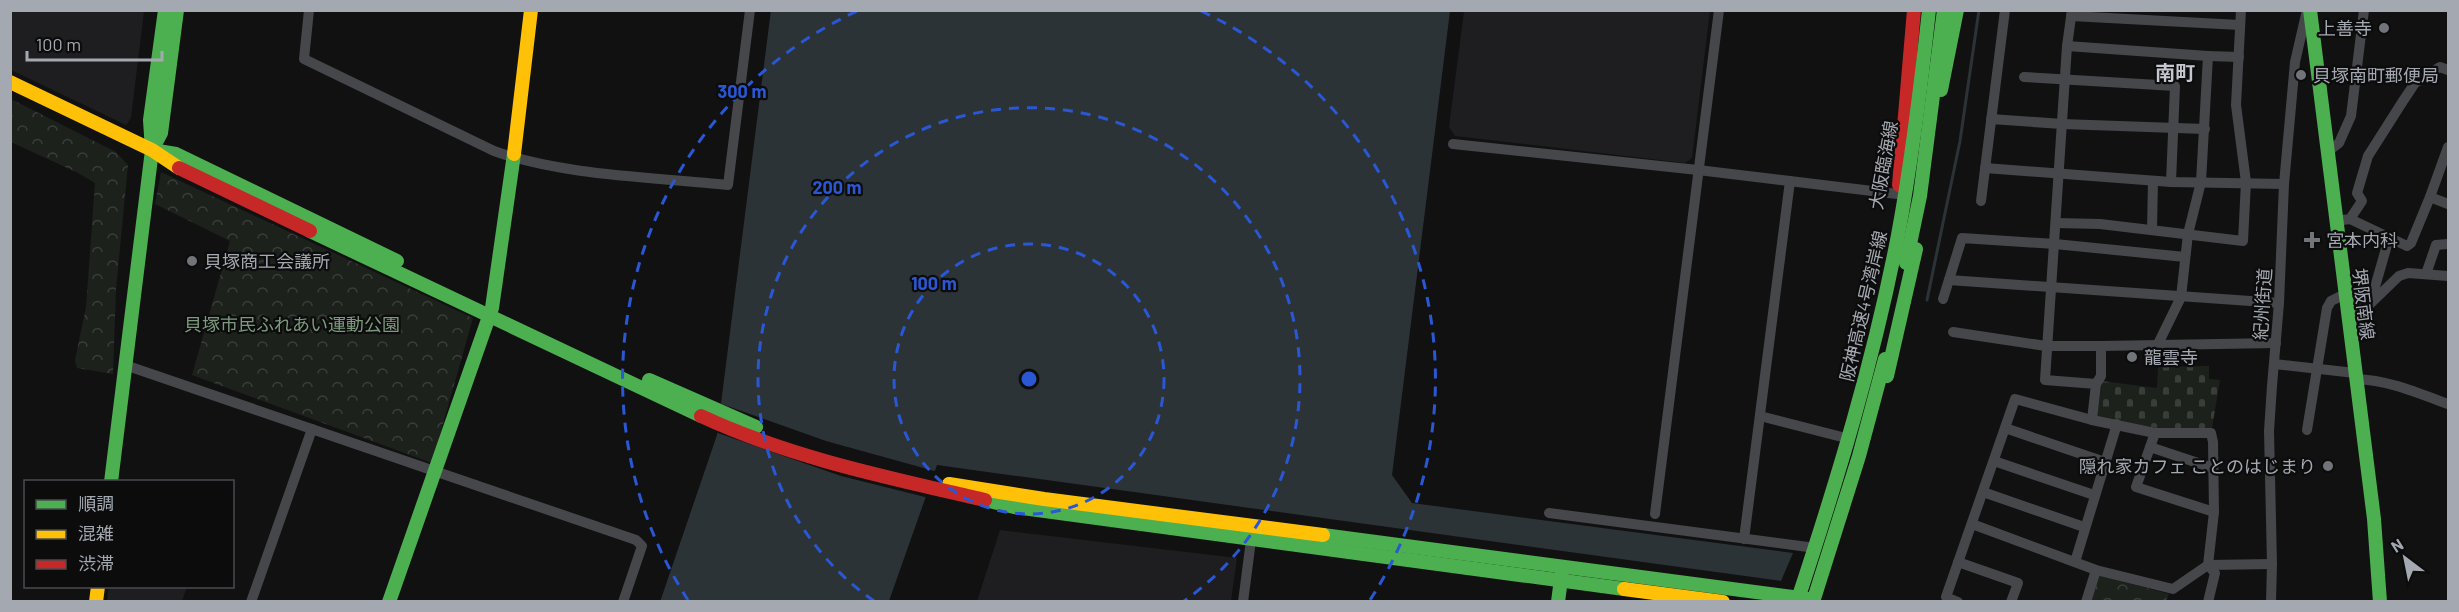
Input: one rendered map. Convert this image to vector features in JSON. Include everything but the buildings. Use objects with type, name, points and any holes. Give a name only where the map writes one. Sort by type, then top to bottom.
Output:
[{"type":"main road","points":[[111,480],[152,150],[150,120],[165,10]]},
{"type":"main road","points":[[152,150],[161,133],[177,10]]},
{"type":"main road","points":[[389,602],[490,312],[513,158],[531,10]]},
{"type":"main road","points":[[1898,190],[1914,10]]},
{"type":"main road","name":"大阪臨海線","points":[[1793,600],[1860,372],[1898,190],[1911,113],[1922,10]]},
{"type":"main road","name":"阪神高速4号湾岸線","points":[[1793,600],[1846,452],[1890,277],[1917,122],[1929,10]]},
{"type":"main road","name":"阪神高速4号湾岸線","points":[[1812,602],[1859,456],[1899,295],[1920,196],[1944,10]]},
{"type":"main road","points":[[10,82],[152,150],[176,154],[490,312],[718,418],[934,486],[1014,507],[1251,540],[1819,601],[1860,477],[1896,337],[1928,191],[1952,10]]},
{"type":"main road","points":[[1941,90],[1957,10]]},
{"type":"main road","name":"堺阪南線","points":[[2309,10],[2374,519],[2380,602]]},
{"type":"main road","points":[[934,486],[1044,499],[1562,572],[1723,602]]},
{"type":"main road","points":[[1558,602],[1562,572]]},
{"type":"street","points":[[309,10],[304,59],[494,151],[513,158],[585,170],[728,184],[750,10]]},
{"type":"street","points":[[1655,514],[1719,10]]},
{"type":"street","points":[[1981,201],[2005,10]]},
{"type":"street","points":[[2056,223],[2152,230],[2243,241],[2246,182],[2236,105],[2241,10]]},
{"type":"street","name":"紀州街道","points":[[2271,602],[2269,431],[2279,303],[2284,184],[2295,62],[2309,10]]},
{"type":"street","points":[[2327,152],[2339,143],[2350,116],[2364,10]]},
{"type":"street","points":[[2096,384],[2046,380],[2046,346],[2060,174],[2067,46],[2072,13],[2240,25]]},
{"type":"street","points":[[2067,46],[2239,57]]},
{"type":"street","points":[[2157,346],[2181,297],[2188,234],[2201,182],[2208,56]]},
{"type":"street","points":[[2295,62],[2316,62]]},
{"type":"street","points":[[2350,219],[2362,201],[2357,193],[2368,156],[2403,101],[2415,83],[2440,67],[2448,70]]},
{"type":"street","points":[[2024,76],[2175,86],[2171,182]]},
{"type":"street","points":[[1991,119],[2205,129]]},
{"type":"street","points":[[1453,144],[1790,181],[1898,190]]},
{"type":"street","points":[[2335,221],[2350,219],[2407,246],[2411,243],[2448,147]]},
{"type":"street","points":[[1985,168],[2171,182],[2284,184]]},
{"type":"street","points":[[1744,539],[1790,181]]},
{"type":"street","points":[[2152,230],[2153,181]]},
{"type":"street","points":[[2430,197],[2448,204]]},
{"type":"street","points":[[1943,299],[1962,238],[2055,244],[2185,257]]},
{"type":"street","points":[[2370,304],[2389,238]]},
{"type":"street","points":[[2426,274],[2436,245],[2448,244]]},
{"type":"street","points":[[2347,316],[2370,304],[2399,276],[2408,273],[2448,276]]},
{"type":"street","points":[[1948,280],[2279,303]]},
{"type":"street","points":[[2307,430],[2327,308],[2331,302],[2345,294]]},
{"type":"street","points":[[1953,332],[2046,346],[2276,343]]},
{"type":"street","points":[[2092,420],[2096,384],[2101,376],[2101,346]]},
{"type":"street","points":[[2274,364],[2317,368],[2374,380],[2405,388],[2448,404]]},
{"type":"street","points":[[124,365],[636,540],[642,546],[623,602]]},
{"type":"street","points":[[1958,602],[1946,597],[2015,399],[2092,420],[2155,433],[2211,433],[2214,512],[2208,565],[2215,573],[2208,602]]},
{"type":"street","points":[[1760,416],[1842,437]]},
{"type":"street","points":[[2074,562],[2117,424]]},
{"type":"street","points":[[2005,428],[2105,462]]},
{"type":"street","points":[[252,602],[312,429]]},
{"type":"street","points":[[2155,433],[2136,487],[2214,512]]},
{"type":"street","points":[[2150,447],[2213,468]]},
{"type":"street","points":[[1994,461],[2094,495]]},
{"type":"street","points":[[1983,492],[2084,527]]},
{"type":"street","points":[[1549,513],[1808,547]]},
{"type":"street","points":[[1972,524],[2096,570],[2173,589],[2208,565],[2272,564]]},
{"type":"street","points":[[1243,602],[1251,540]]},
{"type":"street","points":[[1958,562],[2018,583],[2011,602]]},
{"type":"street","points":[[2086,602],[2096,570]]},
{"type":"shaded area","points":[[771,10],[1450,11],[1392,475],[1412,503],[1793,553],[1781,581],[937,465],[889,601],[660,602],[717,435]]},
{"type":"shaded area","points":[[10,11],[144,11],[131,118],[126,125],[11,70]]},
{"type":"shaded area","points":[[1464,11],[1710,11],[1692,158],[1685,163],[1455,136],[1449,127]]},
{"type":"shaded area","points":[[1000,530],[1237,558],[1231,601],[977,601]]},
{"type":"shaded area","points":[[109,588],[187,588],[182,601],[107,601]]},
{"type":"green space","points":[[11,99],[116,152],[128,165],[116,289],[113,374],[77,368],[75,360],[86,307],[95,183],[11,142]]},
{"type":"green space","name":"貝塚市民ふれあい運動公園","points":[[161,172],[473,318],[432,463],[192,375],[230,241],[155,204]]},
{"type":"green space","points":[[2209,366],[2209,379],[2220,380],[2212,428],[2157,428],[2097,417],[2102,381],[2157,388],[2158,367]]},
{"type":"green space","points":[[2098,575],[2169,594],[2166,601],[2090,602]]},
{"type":"pier","points":[[719,403],[826,441],[938,472],[929,498],[841,476],[715,432]]},
{"type":"waterway","points":[[1927,300],[1960,141],[1979,10]]},
{"type":"traffic: fast","points":[[111,480],[152,150],[150,120],[165,10]]},
{"type":"traffic: fast","points":[[153,148],[161,133],[177,10]]},
{"type":"traffic: fast","points":[[1797,602],[1854,420],[1878,328],[1898,235],[1912,151],[1929,10]]},
{"type":"traffic: fast","points":[[1906,263],[1920,196],[1944,10]]},
{"type":"traffic: fast","points":[[1941,90],[1957,10]]},
{"type":"traffic: fast","points":[[2310,10],[2374,519],[2380,602]]},
{"type":"traffic: fast","points":[[158,151],[176,154],[397,261]]},
{"type":"traffic: fast","points":[[389,602],[492,308],[514,154]]},
{"type":"traffic: fast","points":[[310,231],[701,416]]},
{"type":"traffic: fast","points":[[1887,376],[1916,249]]},
{"type":"traffic: fast","points":[[1813,602],[1859,456],[1885,359]]},
{"type":"traffic: fast","points":[[649,380],[756,427]]},
{"type":"traffic: fast","points":[[985,500],[1014,507],[1624,589]]},
{"type":"traffic: fast","points":[[1323,535],[1808,599]]},
{"type":"traffic: fast","points":[[1558,602],[1562,571]]},
{"type":"traffic: slow","points":[[514,154],[531,10]]},
{"type":"traffic: slow","points":[[10,82],[152,150],[179,168]]},
{"type":"traffic: slow","points":[[949,484],[1044,499],[1323,535]]},
{"type":"traffic: slow","points":[[96,602],[98,588]]},
{"type":"traffic: slow","points":[[1624,589],[1723,602]]},
{"type":"traffic: jam","points":[[1899,185],[1914,10]]},
{"type":"traffic: jam","points":[[179,168],[310,231]]},
{"type":"traffic: jam","points":[[701,416],[770,444],[841,466],[985,500]]},
{"type":"place","name":"上善寺","points":[[2384,28]]},
{"type":"place","name":"貝塚南町郵便局","points":[[2301,75]]},
{"type":"place","name":"宮本内科","points":[[2312,240]]},
{"type":"place","name":"貝塚商工会議所","points":[[192,261]]},
{"type":"place","name":"龍雲寺","points":[[2132,357]]},
{"type":"place","name":"隠れ家カフェ ことのはじまり","points":[[2328,466]]},
{"type":"district","name":"南町","points":[[2175,72]]}]
